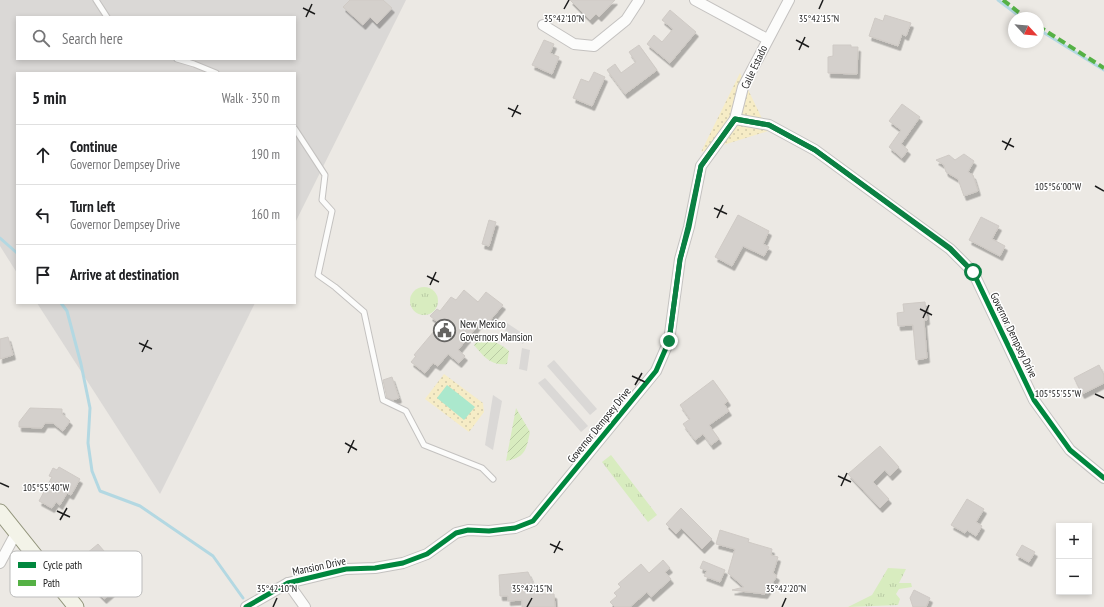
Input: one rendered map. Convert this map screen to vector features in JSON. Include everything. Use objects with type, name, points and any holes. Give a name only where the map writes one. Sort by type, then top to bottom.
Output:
[{"type":"street","points":[[543,25],[574,44],[594,46],[626,20],[639,0]]},
{"type":"street","name":"Calle Estado","points":[[695,0],[767,39]]},
{"type":"street","name":"Calle Estado","points":[[735,119],[743,87],[767,39],[789,0]]},
{"type":"street","name":"Governor Dempsey Drive","points":[[403,563],[428,554],[456,533],[468,530],[489,531],[515,528],[533,521],[656,371],[669,341],[680,260],[701,166],[735,119],[769,125],[815,150],[950,248],[973,272],[1034,400],[1070,450],[1104,478]]},
{"type":"street","points":[[0,512],[31,551]]},
{"type":"street","points":[[0,563],[16,533]]},
{"type":"street","name":"Mansion Drive","points":[[246,607],[288,583],[346,569],[375,568],[403,563]]},
{"type":"street","points":[[288,583],[306,607]]},
{"type":"street","points":[[68,597],[76,607]]},
{"type":"lane","points":[[96,0],[106,16]]},
{"type":"lane","points":[[180,60],[214,72]]},
{"type":"lane","points":[[296,131],[325,175],[322,200],[332,211],[318,275],[335,287],[364,312],[371,338],[383,400],[406,411],[424,445],[482,468],[493,478]]},
{"type":"shaded area","points":[[0,0],[406,0],[296,221],[296,72],[16,72],[16,271],[0,246]]},
{"type":"shaded area","points":[[38,304],[255,304],[160,494]]},
{"type":"shaded area","points":[[507,323],[525,335],[523,344],[505,332]]},
{"type":"shaded area","points":[[522,348],[530,350],[527,371],[519,369]]},
{"type":"shaded area","points":[[554,360],[597,409],[590,415],[547,366]]},
{"type":"shaded area","points":[[545,378],[588,426],[581,432],[538,383]]},
{"type":"shaded area","points":[[493,395],[502,401],[493,450],[485,445]]},
{"type":"green space","points":[[424,287],[434,291],[438,301],[434,311],[424,315],[414,311],[410,301],[414,291]]},
{"type":"green space","points":[[486,337],[509,351],[507,364],[496,364],[488,360],[474,345],[479,339]]},
{"type":"green space","points":[[447,385],[475,407],[464,420],[437,398]]},
{"type":"green space","points":[[516,408],[530,432],[524,452],[518,457],[506,461]]},
{"type":"green space","points":[[611,455],[657,515],[648,522],[602,462]]},
{"type":"green space","points":[[888,568],[906,569],[899,583],[911,583],[912,587],[899,589],[896,594],[900,599],[898,605],[848,607],[872,595]]},
{"type":"sand","points":[[740,73],[768,131],[701,152]]},
{"type":"sand","points":[[444,374],[483,403],[484,412],[469,432],[425,399]]},
{"type":"building","points":[[350,0],[383,0],[392,8],[377,24],[370,17],[363,25],[343,7]]},
{"type":"building","points":[[570,0],[615,0],[599,17],[596,14],[590,20]]},
{"type":"building","points":[[670,10],[696,32],[670,63],[647,44],[654,35],[662,42],[673,29],[662,20]]},
{"type":"building","points":[[885,15],[911,23],[906,36],[902,34],[898,46],[869,36],[875,18],[883,21]]},
{"type":"building","points":[[544,40],[554,44],[550,53],[559,57],[552,74],[532,65]]},
{"type":"building","points":[[639,45],[657,70],[625,94],[607,70],[615,64],[621,73],[636,62],[629,52]]},
{"type":"building","points":[[833,45],[851,45],[851,47],[858,47],[857,74],[828,73],[828,57],[833,56]]},
{"type":"building","points":[[594,72],[605,77],[592,106],[573,98],[581,79],[589,82]]},
{"type":"building","points":[[902,104],[920,117],[901,144],[908,150],[902,158],[889,147],[901,130],[889,121]]},
{"type":"building","points":[[964,154],[974,161],[968,172],[973,175],[978,191],[964,196],[958,179],[946,172],[944,165],[936,160],[949,155],[955,160]]},
{"type":"building","points":[[738,215],[769,231],[763,244],[769,247],[764,256],[743,246],[732,266],[715,257]]},
{"type":"building","points":[[981,217],[999,226],[992,239],[1005,246],[1000,256],[969,240]]},
{"type":"building","points":[[489,220],[496,222],[489,246],[482,244]]},
{"type":"building","name":"New Mexico Governors Mansion","points":[[464,290],[478,302],[486,292],[503,305],[487,324],[482,320],[458,350],[465,356],[459,363],[448,354],[438,366],[433,363],[425,373],[411,362],[416,356],[414,355],[440,324],[430,316],[437,309],[440,311],[451,297],[456,300]]},
{"type":"building","points":[[925,302],[927,320],[924,321],[927,358],[916,360],[913,325],[898,326],[897,313],[904,312],[903,304]]},
{"type":"building","points":[[8,337],[13,355],[0,359],[0,339]]},
{"type":"building","points":[[1099,365],[1104,375],[1104,383],[1082,394],[1074,378]]},
{"type":"building","points":[[392,377],[399,398],[393,400],[387,398],[383,380]]},
{"type":"building","points":[[713,380],[728,401],[724,404],[729,411],[709,425],[719,439],[711,445],[703,434],[695,440],[683,424],[690,419],[680,405]]},
{"type":"building","points":[[30,408],[62,409],[62,414],[70,421],[63,431],[53,423],[45,423],[42,428],[19,427],[19,422]]},
{"type":"building","points":[[880,446],[899,467],[890,476],[885,470],[873,482],[889,499],[880,508],[848,474]]},
{"type":"building","points":[[59,467],[80,479],[71,495],[67,493],[60,505],[56,502],[52,508],[39,501],[52,477],[49,476],[53,468],[57,470]]},
{"type":"building","points":[[967,499],[984,509],[976,522],[982,526],[976,536],[967,530],[965,533],[951,525]]},
{"type":"building","points":[[681,508],[712,539],[702,549],[681,528],[676,534],[666,524]]},
{"type":"building","points":[[720,530],[749,539],[748,542],[772,549],[771,555],[778,557],[773,573],[777,576],[765,594],[732,590],[744,587],[728,573],[735,549],[716,544]]},
{"type":"building","points":[[98,544],[104,551],[90,551]]},
{"type":"building","points":[[1022,545],[1035,552],[1029,562],[1016,555]]},
{"type":"building","points":[[663,560],[670,568],[665,572],[671,579],[651,597],[647,592],[630,607],[615,607],[610,602],[617,596],[614,593],[621,587],[618,584],[641,564],[649,573]]},
{"type":"building","points":[[703,561],[725,570],[720,582],[704,576],[707,571],[700,568]]},
{"type":"building","points":[[528,572],[538,594],[554,594],[555,607],[522,607],[522,600],[508,601],[508,596],[500,596],[499,575]]},
{"type":"building","points":[[914,590],[930,598],[926,607],[913,607],[910,598]]},
{"type":"waterway","points":[[998,0],[1014,12]]},
{"type":"waterway","points":[[1044,33],[1104,70]]},
{"type":"waterway","points":[[0,238],[16,252]]},
{"type":"waterway","points":[[62,304],[67,311],[81,364],[90,408],[88,443],[92,471],[100,491],[140,506],[213,556],[243,598]]},
{"type":"marked path","points":[[1003,0],[1018,12]]},
{"type":"marked path","points":[[1044,30],[1104,68]]},
{"type":"cycle path","points":[[246,607],[288,583],[346,569],[375,568],[403,563],[427,554],[456,533],[468,530],[489,531],[515,528],[533,521],[656,371],[669,341],[680,259],[689,227],[701,166],[735,119],[769,125],[815,150],[950,249],[973,272],[1034,400],[1070,450],[1104,478]]},
{"type":"place","name":"New Mexico Governors Mansion","points":[[445,330]]},
{"type":"route","points":[[669,341],[680,260],[701,166],[735,119],[769,125],[815,150],[950,248],[973,272]]}]
